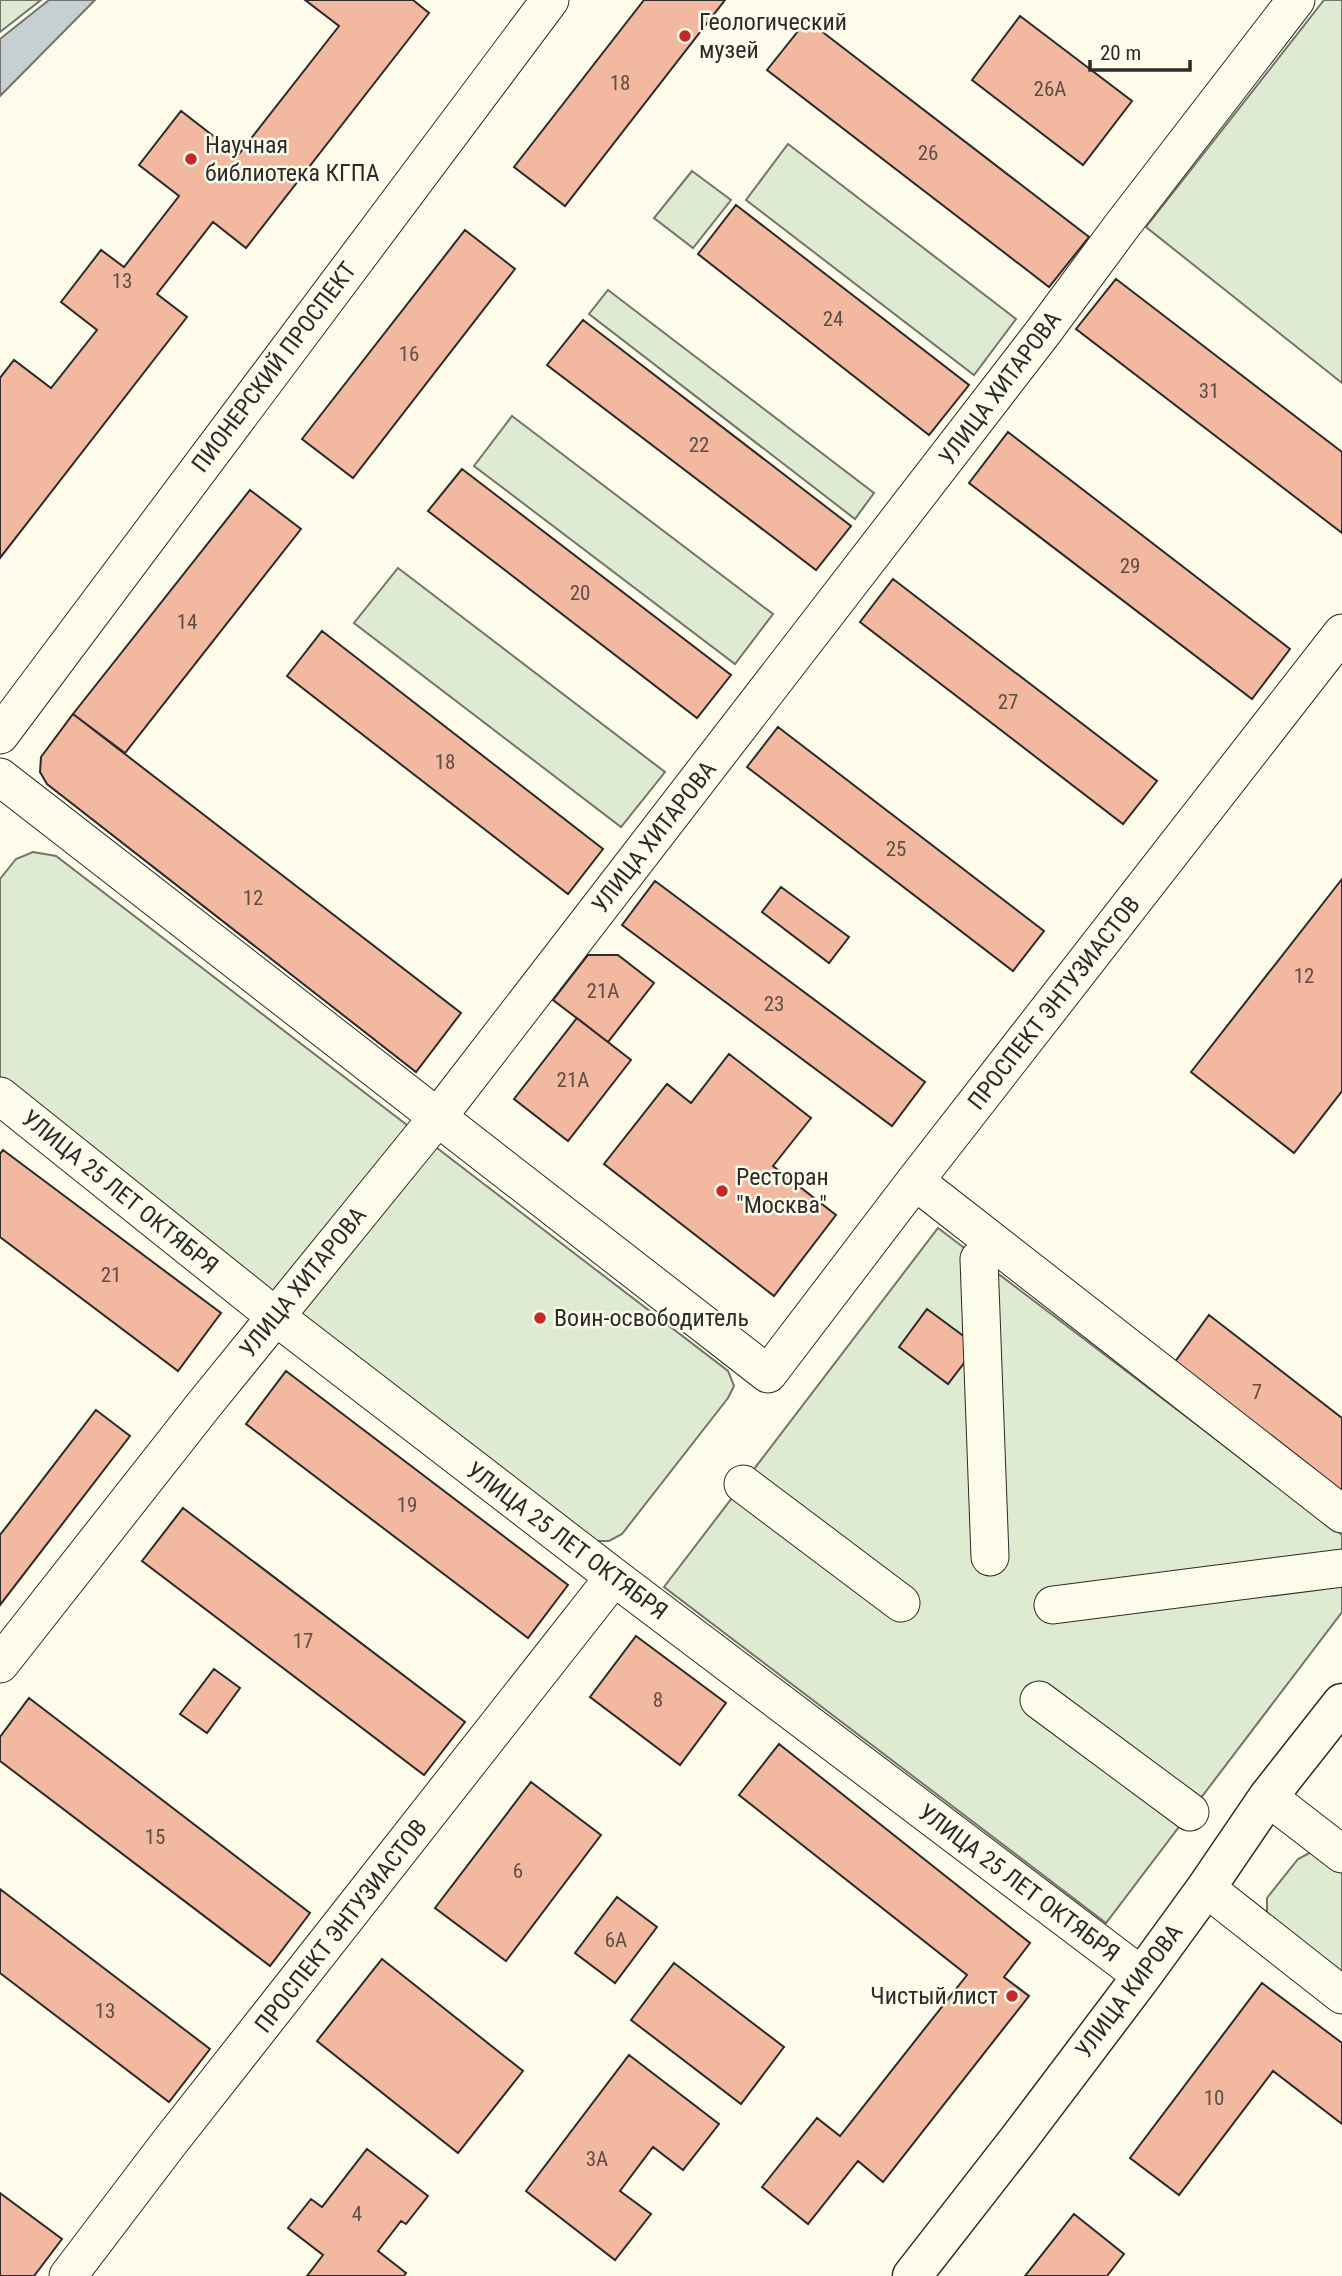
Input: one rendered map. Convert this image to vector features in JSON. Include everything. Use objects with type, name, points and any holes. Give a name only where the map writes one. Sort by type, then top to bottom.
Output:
[{"type":"main road","name":"УЛИЦА КИРОВА","points":[[912,2276],[1142,1976],[1268,1797],[1342,1703]]},
{"type":"street","name":"ПИОНЕРСКИЙ ПРОСПЕКТ","points":[[0,735],[550,0]]},
{"type":"street","name":"УЛИЦА ХИТАРОВА","points":[[0,1664],[275,1317],[437,1118],[1296,0]]},
{"type":"street","name":"ПРОСПЕКТ ЭНТУЗИАСТОВ","points":[[437,1118],[768,1374],[1342,633]]},
{"type":"street","points":[[0,777],[437,1118]]},
{"type":"street","name":"УЛИЦА 25 ЛЕТ ОКТЯБРЯ","points":[[0,1096],[275,1317],[1142,1976]]},
{"type":"street","points":[[915,1181],[1342,1514]]},
{"type":"street","points":[[979,1259],[990,1557]]},
{"type":"street","points":[[743,1484],[901,1603]]},
{"type":"street","points":[[1053,1605],[1342,1568]]},
{"type":"street","name":"ПРОСПЕКТ ЭНТУЗИАСТОВ","points":[[68,2276],[169,2143],[614,1577]]},
{"type":"street","points":[[1039,1700],[1190,1812]]},
{"type":"street","points":[[1268,1797],[1342,1854]]},
{"type":"street","points":[[1206,1888],[1342,1995]]},
{"type":"green space","points":[[0,0],[41,0],[0,32]]},
{"type":"green space","points":[[1324,0],[1342,0],[1342,383],[1146,227]]},
{"type":"green space","points":[[788,144],[1016,319],[974,375],[746,200]]},
{"type":"green space","points":[[692,171],[731,200],[693,248],[654,218]]},
{"type":"green space","points":[[608,290],[874,493],[855,519],[589,314]]},
{"type":"green space","points":[[512,416],[773,614],[735,664],[474,466]]},
{"type":"green space","points":[[398,568],[665,772],[621,827],[354,623]]},
{"type":"green space","points":[[33,852],[56,856],[728,1371],[734,1386],[728,1398],[622,1534],[609,1541],[595,1541],[0,1083],[0,879],[16,859]]},
{"type":"green space","points":[[938,1228],[1342,1535],[1342,1612],[1106,1923],[664,1587]]},
{"type":"green space","points":[[1317,1849],[1342,1869],[1342,1976],[1267,1918],[1267,1898],[1298,1859]]},
{"type":"shaded area","points":[[49,0],[95,0],[0,96],[0,39]]},
{"type":"building","points":[[305,0],[413,0],[429,13],[246,248],[213,222],[157,294],[187,317],[0,558],[0,378],[14,360],[51,388],[97,330],[61,302],[101,250],[124,267],[179,196],[139,165],[181,111],[238,155],[339,26]]},
{"type":"building","points":[[644,0],[725,0],[565,206],[514,167]]},
{"type":"building","points":[[1020,16],[1132,101],[1083,165],[972,80]]},
{"type":"building","points":[[807,20],[1089,237],[1049,287],[767,70]]},
{"type":"building","points":[[736,205],[969,385],[929,435],[698,254]]},
{"type":"building","points":[[465,230],[515,269],[353,478],[302,439]]},
{"type":"building","points":[[1116,279],[1342,452],[1342,533],[1076,329]]},
{"type":"building","points":[[583,320],[851,526],[816,570],[547,365]]},
{"type":"building","points":[[1008,432],[1290,649],[1252,699],[969,483]]},
{"type":"building","points":[[462,469],[731,675],[697,718],[428,511]]},
{"type":"building","points":[[250,490],[301,529],[125,753],[73,714]]},
{"type":"building","points":[[893,579],[1157,781],[1123,824],[860,622]]},
{"type":"building","points":[[322,631],[603,849],[568,894],[287,676]]},
{"type":"building","points":[[73,714],[461,1013],[416,1072],[47,784],[40,772],[41,757]]},
{"type":"building","points":[[778,727],[1044,931],[1013,971],[747,767]]},
{"type":"building","points":[[1342,879],[1342,1091],[1294,1153],[1191,1072]]},
{"type":"building","points":[[655,881],[925,1082],[892,1126],[622,925]]},
{"type":"building","points":[[781,887],[849,937],[829,963],[762,912]]},
{"type":"building","points":[[588,955],[618,955],[654,983],[608,1042],[553,1000]]},
{"type":"building","points":[[577,1018],[631,1060],[568,1141],[514,1099]]},
{"type":"building","name":"Ресторан \"Москва\"","points":[[729,1054],[811,1118],[773,1166],[836,1215],[774,1296],[604,1164],[667,1084],[691,1103]]},
{"type":"building","points":[[3,1150],[221,1313],[178,1371],[0,1237],[0,1154]]},
{"type":"building","points":[[927,1309],[977,1346],[948,1384],[899,1347]]},
{"type":"building","points":[[1209,1315],[1342,1418],[1342,1497],[1172,1366]]},
{"type":"building","points":[[286,1371],[568,1585],[528,1638],[246,1424]]},
{"type":"building","points":[[96,1410],[130,1436],[0,1605],[0,1535]]},
{"type":"building","points":[[183,1508],[465,1722],[424,1775],[142,1561]]},
{"type":"building","points":[[636,1636],[726,1703],[680,1765],[590,1697]]},
{"type":"building","points":[[214,1669],[240,1688],[207,1733],[180,1714]]},
{"type":"building","points":[[29,1698],[310,1913],[270,1966],[0,1761],[0,1737]]},
{"type":"building","points":[[779,1744],[1030,1943],[1004,1977],[1029,1996],[883,2182],[858,2161],[808,2224],[762,2187],[817,2118],[840,2136],[967,1975],[739,1795]]},
{"type":"building","points":[[531,1782],[601,1835],[506,1961],[435,1908]]},
{"type":"building","points":[[0,1889],[210,2049],[169,2102],[0,1973]]},
{"type":"building","points":[[617,1897],[657,1927],[615,1983],[575,1953]]},
{"type":"building","points":[[382,1959],[523,2071],[458,2153],[317,2041]]},
{"type":"building","points":[[674,1963],[784,2047],[741,2104],[631,2020]]},
{"type":"building","points":[[1262,1983],[1342,2043],[1342,2124],[1273,2071],[1179,2195],[1130,2158]]},
{"type":"building","points":[[629,2055],[719,2124],[683,2170],[653,2147],[620,2191],[651,2214],[615,2260],[526,2191]]},
{"type":"building","points":[[367,2149],[428,2196],[406,2224],[401,2221],[378,2251],[406,2273],[404,2276],[307,2276],[323,2255],[288,2228],[311,2199],[322,2207]]},
{"type":"building","points":[[0,2193],[62,2239],[34,2276],[0,2276]]},
{"type":"building","points":[[1074,2214],[1124,2254],[1107,2276],[1025,2276]]},
{"type":"place","name":"Геологический музей","points":[[685,36]]},
{"type":"place","name":"Научная библиотека КГПА","points":[[191,159]]},
{"type":"place","name":"Ресторан \"Москва\"","points":[[722,1191]]},
{"type":"place","name":"Воин-освободитель","points":[[540,1318]]},
{"type":"place","name":"Чистый лист","points":[[1012,1996]]}]
